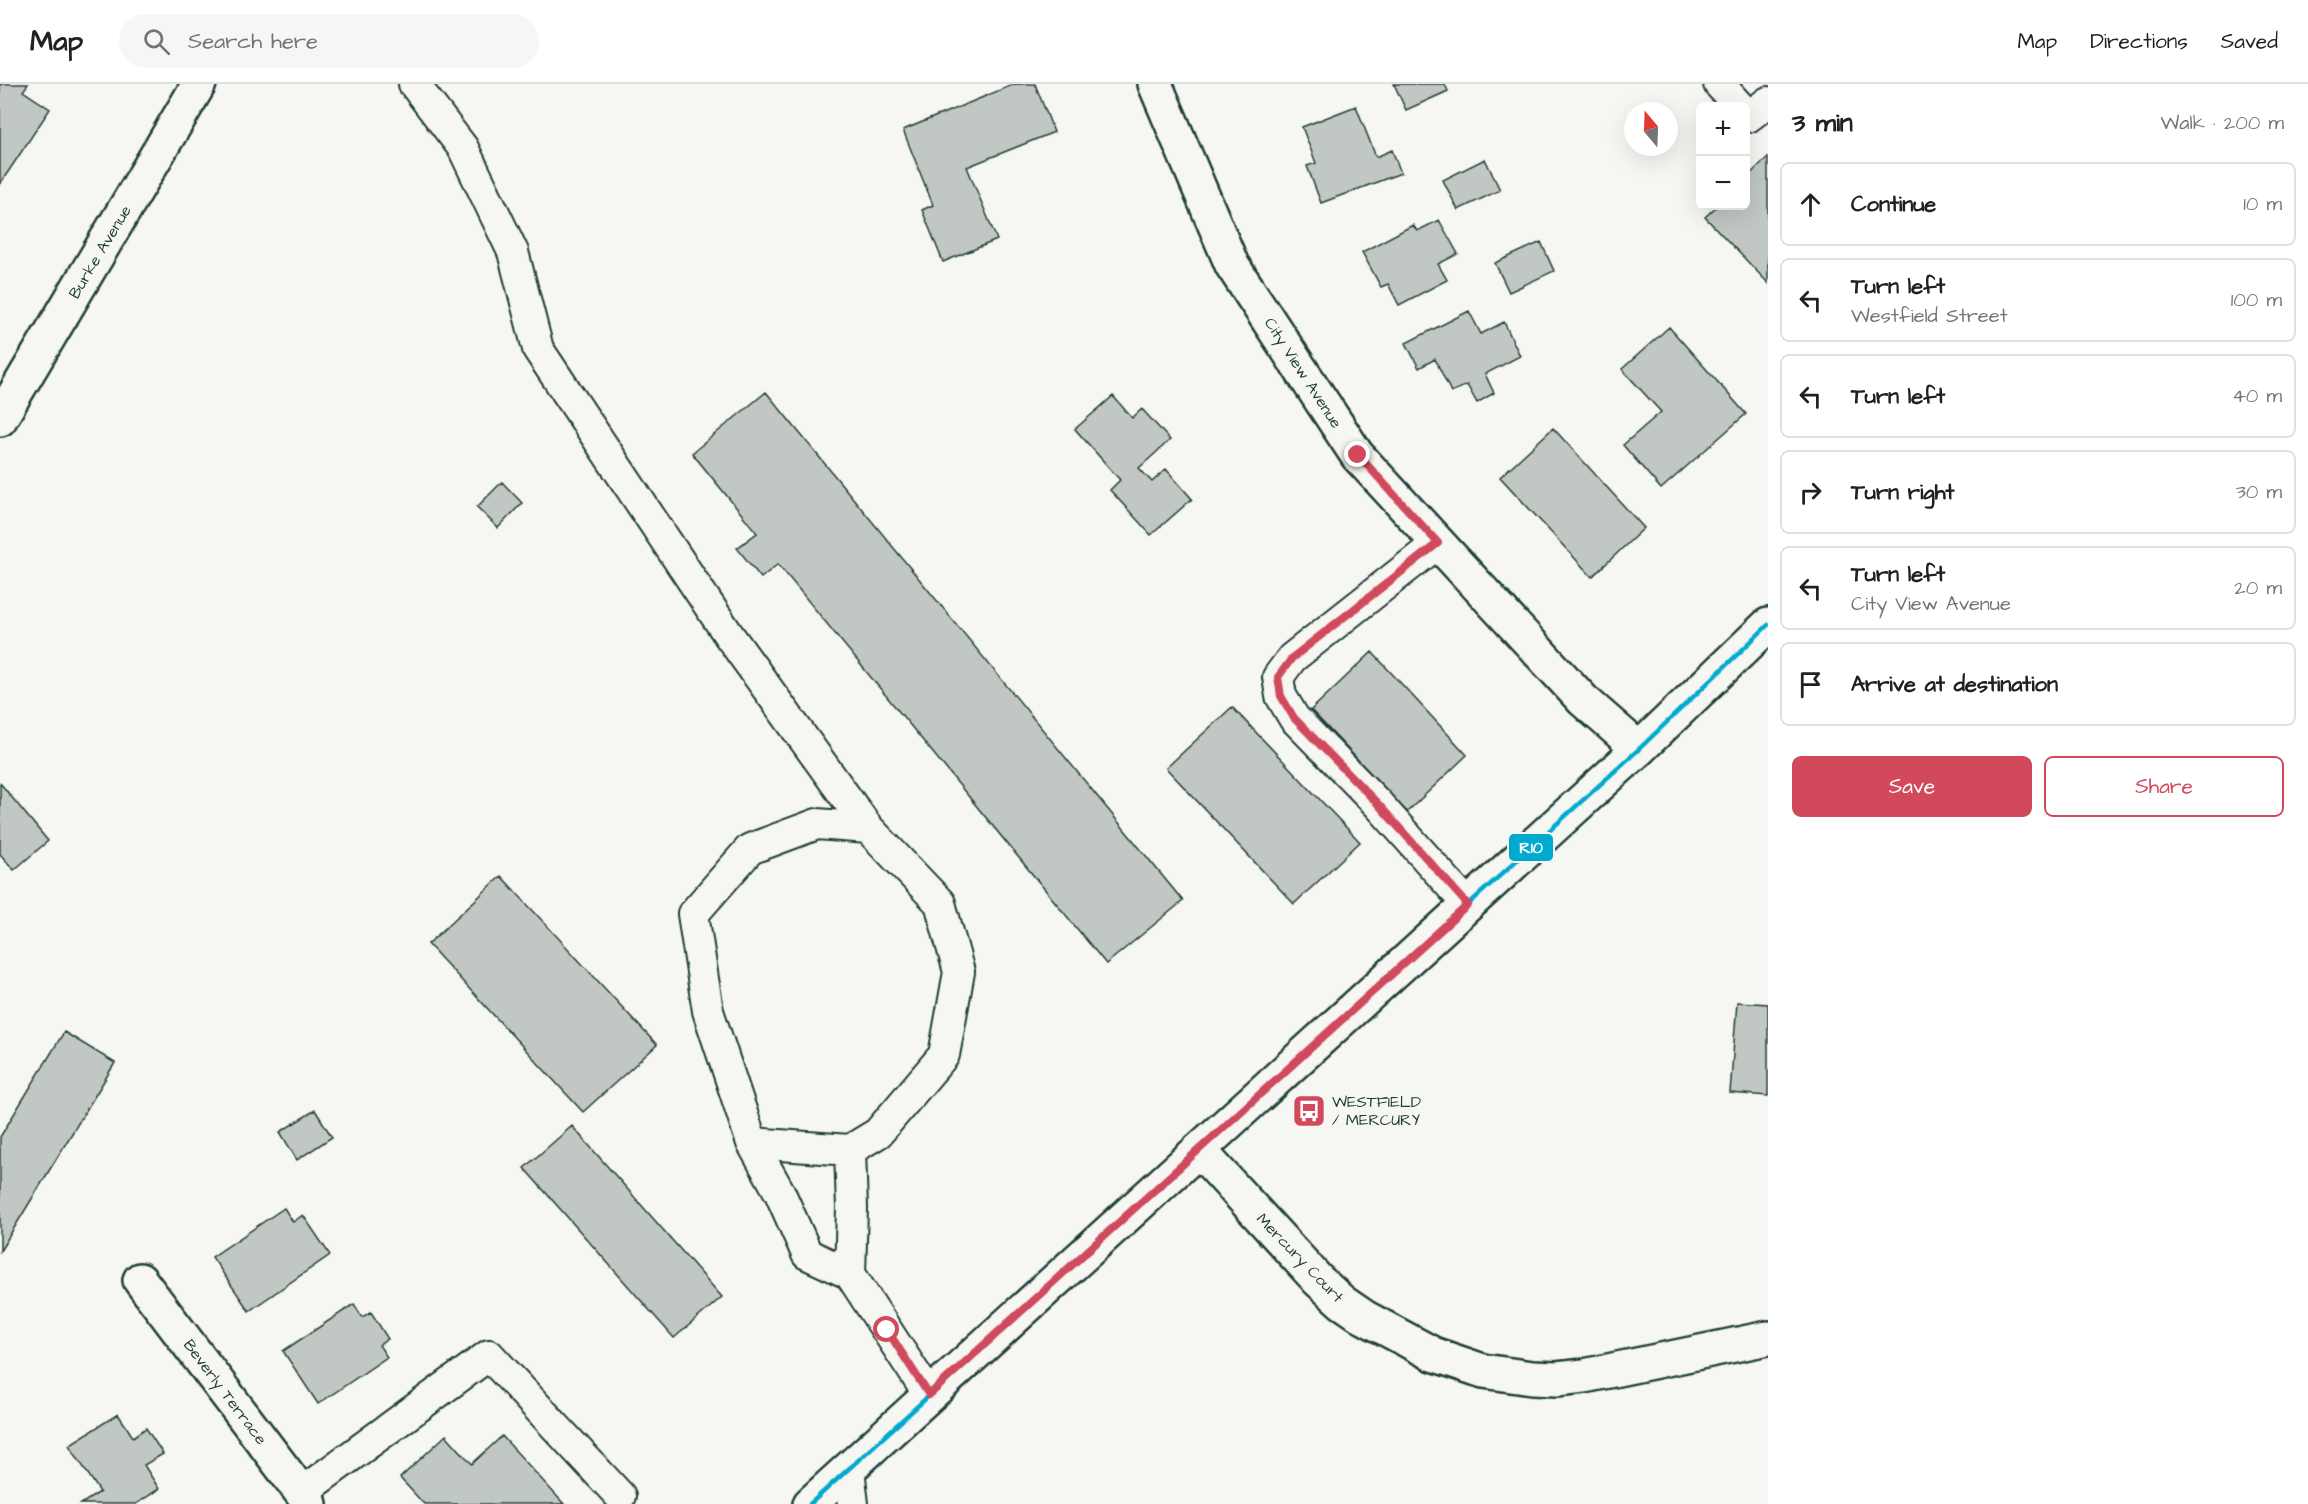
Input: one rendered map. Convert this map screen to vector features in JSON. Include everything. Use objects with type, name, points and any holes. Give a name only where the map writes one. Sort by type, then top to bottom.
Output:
[{"type":"street","name":"Burke Avenue","points":[[0,419],[199,84]]},
{"type":"street","name":"City View Avenue","points":[[1155,84],[1233,265],[1358,455],[1583,700],[1639,749]]},
{"type":"street","points":[[810,1504],[1639,749],[1768,625]]},
{"type":"street","name":"Mercury Court","points":[[1199,1150],[1317,1280],[1342,1302],[1394,1334],[1458,1364],[1507,1376],[1557,1379],[1584,1376],[1768,1338]]},
{"type":"street","name":"Beverly Terrace","points":[[140,1280],[306,1498]]},
{"type":"lane","points":[[414,84],[463,148],[513,252],[538,349],[728,634],[868,828],[940,903],[959,972],[944,1055],[878,1133],[850,1150],[752,1143]]},
{"type":"lane","points":[[1719,84],[1735,102]]},
{"type":"lane","points":[[1750,116],[1768,102]]},
{"type":"lane","points":[[1438,543],[1292,658],[1278,677],[1281,696],[1294,718],[1378,804],[1468,905]]},
{"type":"lane","points":[[868,828],[817,824],[750,849],[693,914],[708,1011],[752,1143],[780,1193],[807,1254],[849,1274],[929,1395]]},
{"type":"lane","points":[[849,1274],[852,1208],[850,1150]]},
{"type":"lane","points":[[306,1498],[489,1355],[620,1496]]},
{"type":"lane","points":[[849,1468],[853,1504]]},
{"type":"building","points":[[0,84],[28,84],[23,91],[50,109],[0,184]]},
{"type":"building","points":[[1015,84],[1035,84],[1054,132],[967,167],[997,240],[943,262],[922,210],[933,205],[903,130]]},
{"type":"building","points":[[1394,84],[1445,84],[1448,91],[1406,110]]},
{"type":"building","points":[[1356,106],[1376,157],[1392,150],[1401,173],[1321,203],[1307,166],[1316,163],[1302,127]]},
{"type":"building","points":[[1768,157],[1768,283],[1705,217],[1713,210],[1750,210],[1750,174]]},
{"type":"building","points":[[1485,159],[1500,190],[1458,210],[1443,180]]},
{"type":"building","points":[[1439,220],[1458,254],[1438,264],[1447,280],[1399,305],[1388,284],[1381,287],[1362,252],[1413,225],[1417,231]]},
{"type":"building","points":[[1541,242],[1554,271],[1509,292],[1495,263]]},
{"type":"building","points":[[1469,311],[1481,334],[1504,322],[1520,356],[1485,374],[1494,393],[1477,403],[1467,385],[1451,392],[1435,359],[1419,368],[1406,343]]},
{"type":"building","points":[[1669,327],[1746,414],[1661,489],[1623,445],[1661,412],[1622,369]]},
{"type":"building","points":[[766,392],[1183,901],[1106,964],[778,564],[761,578],[737,548],[757,533],[692,453]]},
{"type":"building","points":[[1113,396],[1132,418],[1142,409],[1170,440],[1139,468],[1152,482],[1166,469],[1192,499],[1151,535],[1110,490],[1120,480],[1075,429]]},
{"type":"building","points":[[1553,428],[1644,528],[1592,577],[1500,477]]},
{"type":"building","points":[[502,482],[522,503],[498,528],[477,507]]},
{"type":"building","points":[[1372,652],[1467,755],[1407,812],[1311,710]]},
{"type":"building","points":[[1232,707],[1360,842],[1294,904],[1166,768]]},
{"type":"building","points":[[0,783],[48,841],[14,870],[0,854]]},
{"type":"building","points":[[501,876],[657,1045],[583,1112],[428,944]]},
{"type":"building","points":[[1737,1002],[1768,1004],[1768,1096],[1730,1093]]},
{"type":"building","points":[[64,1032],[115,1063],[0,1251],[0,1137]]},
{"type":"building","points":[[315,1110],[332,1137],[297,1160],[280,1132]]},
{"type":"building","points":[[572,1126],[722,1297],[674,1338],[524,1168]]},
{"type":"building","points":[[284,1208],[293,1222],[303,1215],[330,1255],[249,1311],[212,1257]]},
{"type":"building","points":[[354,1304],[362,1317],[371,1312],[388,1339],[379,1345],[387,1357],[318,1404],[283,1351]]},
{"type":"building","points":[[118,1414],[133,1437],[146,1428],[163,1454],[144,1465],[159,1489],[136,1504],[81,1504],[100,1492],[69,1445]]},
{"type":"building","points":[[446,1435],[472,1464],[502,1436],[564,1504],[424,1504],[400,1478]]},
{"type":"transit line","name":"R10","points":[[810,1504],[1639,749],[1768,625]]},
{"type":"place","name":"WESTFIELD / MERCURY","points":[[1309,1111]]},
{"type":"route","points":[[887,1330],[929,1395],[1468,905],[1378,804],[1294,718],[1281,696],[1278,677],[1292,658],[1438,543],[1358,455]]}]
